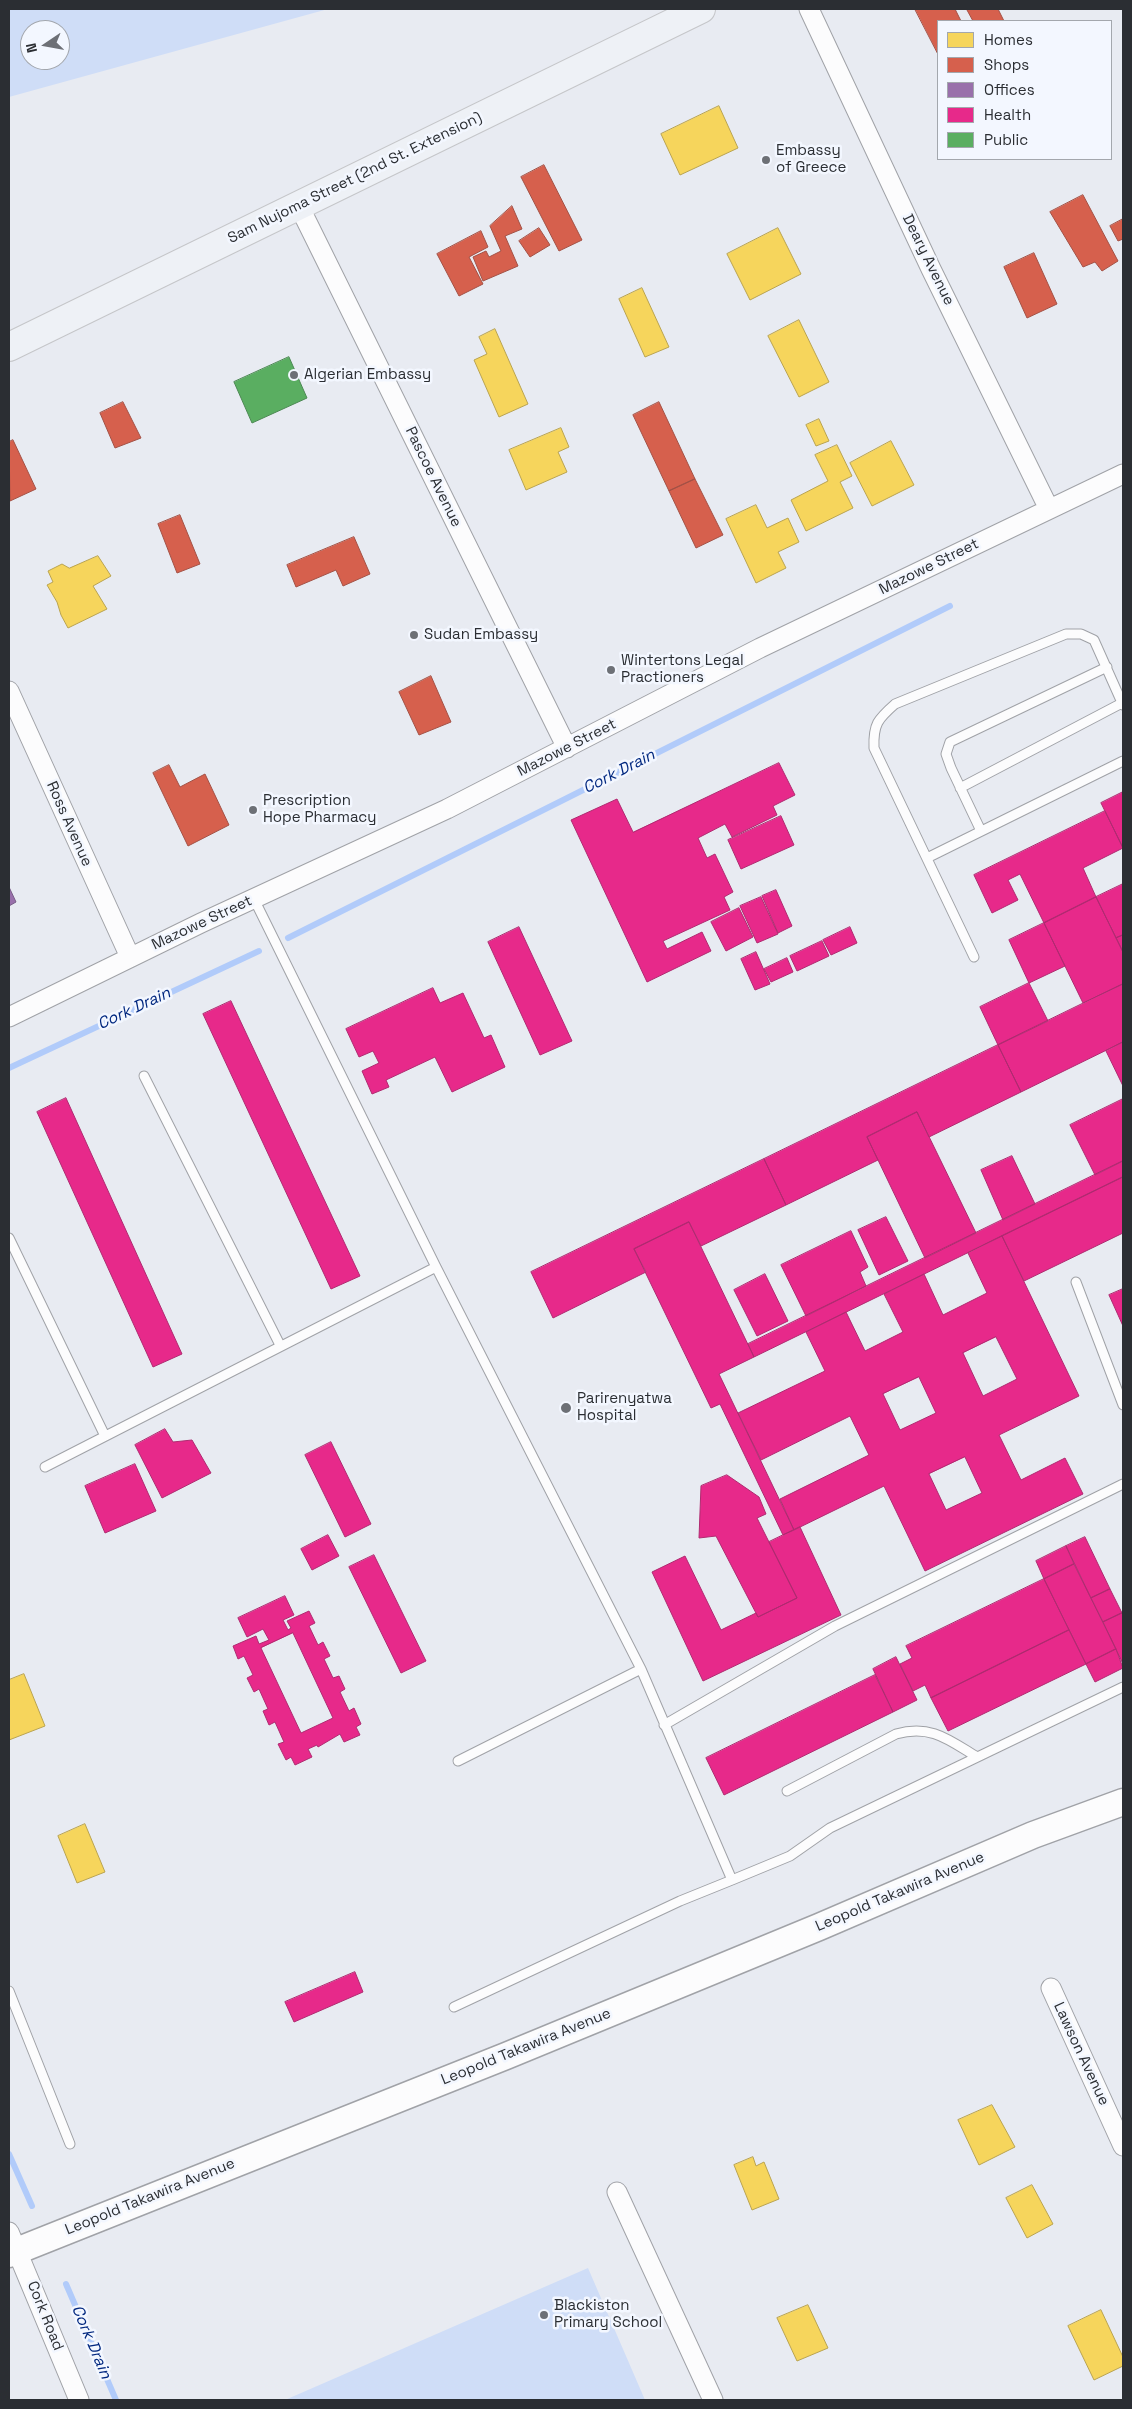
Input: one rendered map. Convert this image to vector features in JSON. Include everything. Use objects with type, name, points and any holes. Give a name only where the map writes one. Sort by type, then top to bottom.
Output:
[{"type":"highway","name":"Sam Nujoma Street (2nd St. Extension)","points":[[9,347],[701,9]]},
{"type":"main road","name":"Leopold Takawira Avenue","points":[[1033,1835],[1123,1784]]},
{"type":"main road","name":"Leopold Takawira Avenue","points":[[11,2246],[506,2056],[819,1927],[1033,1835],[1123,1802]]},
{"type":"street","name":"Deary Avenue","points":[[809,9],[932,269],[1050,509]]},
{"type":"street","name":"Pascoe Avenue","points":[[299,206],[567,748]]},
{"type":"street","name":"Mazowe Street","points":[[9,1017],[130,957],[447,809],[760,648],[1123,474]]},
{"type":"street","name":"Ross Avenue","points":[[9,691],[130,957]]},
{"type":"street","name":"Lawson Avenue","points":[[1051,1988],[1121,2134]]},
{"type":"street","points":[[617,2192],[712,2400]]},
{"type":"street","name":"Cork Road","points":[[11,2246],[79,2400]]},
{"type":"lane","points":[[960,788],[1123,704],[1094,640],[1081,634],[1066,634],[895,704],[880,717],[873,731],[874,748],[974,957]]},
{"type":"lane","points":[[981,831],[946,754],[950,742],[1107,668]]},
{"type":"lane","points":[[927,858],[1123,761]]},
{"type":"lane","points":[[254,899],[436,1267],[641,1669],[732,1880]]},
{"type":"lane","points":[[144,1076],[280,1345]]},
{"type":"lane","points":[[9,1238],[105,1436]]},
{"type":"lane","points":[[45,1467],[280,1345],[436,1267]]},
{"type":"lane","points":[[1076,1282],[1123,1404]]},
{"type":"lane","points":[[664,1725],[835,1626],[1123,1484]]},
{"type":"lane","points":[[458,1761],[641,1669]]},
{"type":"lane","points":[[454,2007],[680,1901],[790,1856],[830,1828],[1123,1687]]},
{"type":"lane","points":[[787,1791],[896,1734],[910,1730],[939,1734],[977,1757]]},
{"type":"lane","points":[[9,1991],[70,2144]]},
{"type":"shaded area","points":[[9,9],[328,9],[9,97]]},
{"type":"shaded area","name":"Blackiston Primary School","points":[[588,2268],[645,2400],[285,2400]]},
{"type":"building: Homes","points":[[719,106],[738,148],[680,175],[661,134]]},
{"type":"building: Homes","points":[[778,228],[801,274],[750,300],[727,254]]},
{"type":"building: Homes","points":[[642,288],[669,347],[645,357],[619,299]]},
{"type":"building: Homes","points":[[799,320],[829,382],[799,397],[768,336]]},
{"type":"building: Homes","points":[[495,329],[528,404],[499,417],[474,360],[487,354],[479,337]]},
{"type":"building: Homes","points":[[819,419],[829,441],[816,446],[806,425]]},
{"type":"building: Homes","points":[[561,428],[569,447],[558,452],[567,472],[526,490],[509,450]]},
{"type":"building: Homes","points":[[891,441],[914,485],[872,506],[850,463]]},
{"type":"building: Homes","points":[[837,445],[852,476],[840,482],[853,508],[806,531],[791,500],[828,481],[815,455]]},
{"type":"building: Homes","points":[[756,505],[767,528],[788,518],[799,542],[778,552],[786,568],[756,583],[726,519]]},
{"type":"building: Homes","points":[[98,556],[111,576],[93,586],[107,609],[68,628],[57,602],[47,585],[53,582],[48,571],[62,564],[69,568]]},
{"type":"building: Homes","points":[[24,1674],[45,1726],[9,1740],[9,1680]]},
{"type":"building: Homes","points":[[85,1824],[105,1872],[77,1883],[58,1836]]},
{"type":"building: Homes","points":[[992,2105],[1015,2147],[979,2165],[958,2120]]},
{"type":"building: Homes","points":[[753,2157],[756,2166],[764,2162],[779,2199],[752,2210],[734,2165]]},
{"type":"building: Homes","points":[[1032,2185],[1053,2224],[1027,2238],[1006,2198]]},
{"type":"building: Homes","points":[[808,2305],[828,2348],[797,2361],[777,2318]]},
{"type":"building: Homes","points":[[1101,2310],[1123,2357],[1123,2366],[1094,2380],[1068,2326]]},
{"type":"building: Shops","points":[[915,9],[955,9],[960,20],[937,20],[937,52]]},
{"type":"building: Shops","points":[[998,9],[1004,20],[972,20],[967,10]]},
{"type":"building: Shops","points":[[544,165],[582,240],[559,251],[521,177]]},
{"type":"building: Shops","points":[[1083,195],[1118,261],[1102,271],[1095,262],[1083,267],[1050,212]]},
{"type":"building: Shops","points":[[512,206],[522,229],[505,236],[518,266],[483,281],[473,257],[486,251],[489,257],[501,251],[490,226]]},
{"type":"building: Shops","points":[[1123,219],[1123,239],[1118,241],[1110,226]]},
{"type":"building: Shops","points":[[539,228],[550,245],[530,257],[519,241]]},
{"type":"building: Shops","points":[[481,231],[488,247],[469,257],[483,284],[459,296],[437,254]]},
{"type":"building: Shops","points":[[1034,253],[1057,304],[1027,318],[1004,267]]},
{"type":"building: Shops","points":[[123,402],[141,438],[115,448],[100,413]]},
{"type":"building: Shops","points":[[659,402],[695,479],[669,491],[633,415]]},
{"type":"building: Shops","points":[[13,440],[36,489],[10,501],[9,442]]},
{"type":"building: Shops","points":[[695,479],[723,535],[696,548],[669,491]]},
{"type":"building: Shops","points":[[180,515],[200,564],[177,573],[158,524]]},
{"type":"building: Shops","points":[[354,537],[370,574],[343,586],[336,570],[296,587],[287,565]]},
{"type":"building: Shops","points":[[431,676],[451,722],[419,735],[399,692]]},
{"type":"building: Shops","points":[[169,765],[180,787],[205,774],[229,825],[188,846],[153,773]]},
{"type":"building: Offices","points":[[9,887],[16,902],[9,906]]},
{"type":"building: Health","points":[[779,763],[795,795],[773,806],[777,815],[732,837],[725,824],[698,838],[707,858],[715,854],[733,892],[724,897],[730,910],[663,941],[667,949],[702,932],[711,951],[647,982],[571,820],[617,799],[633,832]]},
{"type":"building: Health","points":[[1123,792],[1123,848],[1101,803]]},
{"type":"building: Health","points":[[1105,811],[1123,848],[1083,868],[1096,897],[1044,923],[1020,874],[1008,880],[1018,900],[992,913],[974,875]]},
{"type":"building: Health","points":[[781,816],[794,845],[741,869],[728,840]]},
{"type":"building: Health","points":[[1123,884],[1123,935],[1116,938],[1096,897]]},
{"type":"building: Health","points":[[776,890],[792,926],[778,933],[762,896]]},
{"type":"building: Health","points":[[761,897],[778,934],[757,943],[740,906]]},
{"type":"building: Health","points":[[1096,897],[1123,952],[1123,984],[1083,1003],[1044,923]]},
{"type":"building: Health","points":[[739,908],[753,937],[726,951],[711,922]]},
{"type":"building: Health","points":[[1044,923],[1065,966],[1029,983],[1009,940]]},
{"type":"building: Health","points":[[519,927],[572,1041],[540,1055],[488,942]]},
{"type":"building: Health","points":[[850,927],[857,943],[831,955],[823,940]]},
{"type":"building: Health","points":[[1123,935],[1123,952],[1116,938]]},
{"type":"building: Health","points":[[822,941],[829,956],[797,971],[790,956]]},
{"type":"building: Health","points":[[756,952],[770,984],[755,990],[741,959]]},
{"type":"building: Health","points":[[787,958],[793,972],[771,982],[764,969]]},
{"type":"building: Health","points":[[1029,983],[1048,1021],[998,1045],[980,1007]]},
{"type":"building: Health","points":[[1123,984],[1123,1042],[1021,1092],[998,1045]]},
{"type":"building: Health","points":[[433,988],[440,1003],[463,993],[484,1038],[491,1035],[505,1067],[452,1092],[435,1057],[386,1080],[389,1087],[372,1094],[362,1071],[379,1063],[373,1051],[359,1057],[346,1029]]},
{"type":"building: Health","points":[[231,1001],[360,1276],[331,1289],[203,1014]]},
{"type":"building: Health","points":[[1123,1042],[1123,1086],[1106,1051]]},
{"type":"building: Health","points":[[998,1045],[1021,1092],[929,1137],[917,1112],[867,1137],[878,1160],[786,1205],[764,1159]]},
{"type":"building: Health","points":[[66,1098],[182,1354],[153,1367],[37,1112]]},
{"type":"building: Health","points":[[1123,1099],[1123,1161],[1095,1175],[1070,1125]]},
{"type":"building: Health","points":[[917,1112],[976,1233],[925,1258],[867,1137]]},
{"type":"building: Health","points":[[1012,1156],[1035,1204],[1003,1220],[981,1170]]},
{"type":"building: Health","points":[[764,1159],[786,1205],[701,1246],[689,1222],[634,1249],[646,1272],[553,1318],[531,1272]]},
{"type":"building: Health","points":[[1123,1161],[1123,1177],[754,1357],[748,1344]]},
{"type":"building: Health","points":[[1123,1177],[1123,1233],[1024,1281],[1002,1236]]},
{"type":"building: Health","points":[[886,1217],[908,1261],[879,1275],[858,1230]]},
{"type":"building: Health","points":[[689,1222],[754,1357],[719,1374],[794,1530],[783,1535],[720,1404],[711,1408],[634,1249]]},
{"type":"building: Health","points":[[851,1231],[868,1267],[860,1272],[866,1286],[806,1316],[781,1265]]},
{"type":"building: Health","points":[[1002,1236],[1079,1396],[999,1435],[1021,1480],[1065,1458],[1083,1494],[925,1571],[884,1486],[794,1530],[780,1499],[869,1455],[850,1416],[761,1460],[738,1413],[825,1371],[806,1332],[846,1312],[865,1351],[903,1332],[884,1294],[924,1274],[943,1315],[987,1293],[968,1253]],"holes":[[[996,1337],[1017,1379],[983,1396],[963,1353]],[[919,1377],[936,1413],[900,1430],[883,1394]],[[965,1457],[982,1493],[946,1510],[929,1474]]]},
{"type":"building: Health","points":[[765,1274],[788,1321],[757,1336],[734,1290]]},
{"type":"building: Health","points":[[1123,1289],[1123,1326],[1109,1295]]},
{"type":"building: Health","points":[[165,1429],[173,1442],[192,1440],[211,1473],[162,1498],[135,1445]]},
{"type":"building: Health","points":[[331,1442],[371,1524],[345,1537],[305,1455]]},
{"type":"building: Health","points":[[135,1464],[156,1511],[105,1533],[85,1486]]},
{"type":"building: Health","points":[[727,1475],[759,1497],[766,1514],[757,1518],[797,1598],[758,1617],[716,1536],[699,1538],[701,1486]]},
{"type":"building: Health","points":[[800,1527],[841,1615],[703,1681],[652,1572],[685,1556],[721,1630],[756,1613],[758,1617],[797,1598],[769,1542]]},
{"type":"building: Health","points":[[328,1535],[339,1556],[312,1570],[301,1549]]},
{"type":"building: Health","points":[[1085,1537],[1110,1589],[1091,1598],[1066,1546]]},
{"type":"building: Health","points":[[1066,1546],[1074,1564],[1044,1579],[1036,1561]]},
{"type":"building: Health","points":[[374,1555],[426,1661],[401,1673],[349,1567]]},
{"type":"building: Health","points":[[1074,1564],[1116,1649],[1086,1664],[1044,1579]]},
{"type":"building: Health","points":[[1044,1579],[1069,1630],[931,1698],[925,1685],[913,1691],[900,1664],[912,1658],[906,1646]]},
{"type":"building: Health","points":[[1110,1589],[1122,1613],[1103,1622],[1091,1598]]},
{"type":"building: Health","points":[[285,1596],[294,1615],[283,1620],[288,1630],[291,1628],[287,1621],[309,1611],[315,1623],[309,1626],[318,1645],[323,1642],[330,1656],[324,1659],[333,1678],[339,1676],[345,1689],[340,1692],[349,1711],[354,1708],[361,1724],[356,1727],[360,1735],[344,1742],[340,1734],[318,1747],[317,1745],[308,1749],[312,1757],[295,1765],[291,1757],[286,1760],[278,1744],[284,1742],[275,1722],[269,1725],[263,1711],[268,1709],[259,1689],[254,1692],[247,1678],[253,1675],[244,1656],[238,1659],[233,1646],[256,1636],[259,1644],[269,1640],[263,1629],[247,1637],[238,1618]],"holes":[[[293,1633],[333,1718],[301,1733],[261,1648]]]},
{"type":"building: Health","points":[[1122,1613],[1123,1615],[1123,1664],[1103,1622]]},
{"type":"building: Health","points":[[1069,1630],[1086,1664],[948,1731],[931,1698]]},
{"type":"building: Health","points":[[1116,1649],[1123,1668],[1095,1682],[1086,1664]]},
{"type":"building: Health","points":[[896,1657],[917,1700],[893,1712],[873,1669]]},
{"type":"building: Health","points":[[875,1675],[893,1712],[724,1795],[706,1758]]},
{"type":"building: Health","points":[[355,1972],[363,1992],[294,2022],[285,2002]]},
{"type":"building: Public","points":[[289,357],[307,398],[252,423],[234,382]]},
{"type":"waterway","name":"Cork Drain","points":[[288,938],[950,606]]},
{"type":"waterway","name":"Cork Drain","points":[[9,1068],[259,951]]},
{"type":"waterway","name":"Cork Drain","points":[[9,2154],[32,2206]]},
{"type":"waterway","name":"Cork Drain","points":[[66,2284],[116,2400]]},
{"type":"place","name":"Embassy of Greece","points":[[766,160]]},
{"type":"place","name":"Algerian Embassy","points":[[294,375]]},
{"type":"place","name":"Sudan Embassy","points":[[414,635]]},
{"type":"place","name":"Wintertons Legal Practioners","points":[[611,670]]},
{"type":"place","name":"Prescription Hope Pharmacy","points":[[253,810]]},
{"type":"place","name":"Parirenyatwa Hospital","points":[[566,1408]]},
{"type":"place","name":"Blackiston Primary School","points":[[544,2315]]}]
